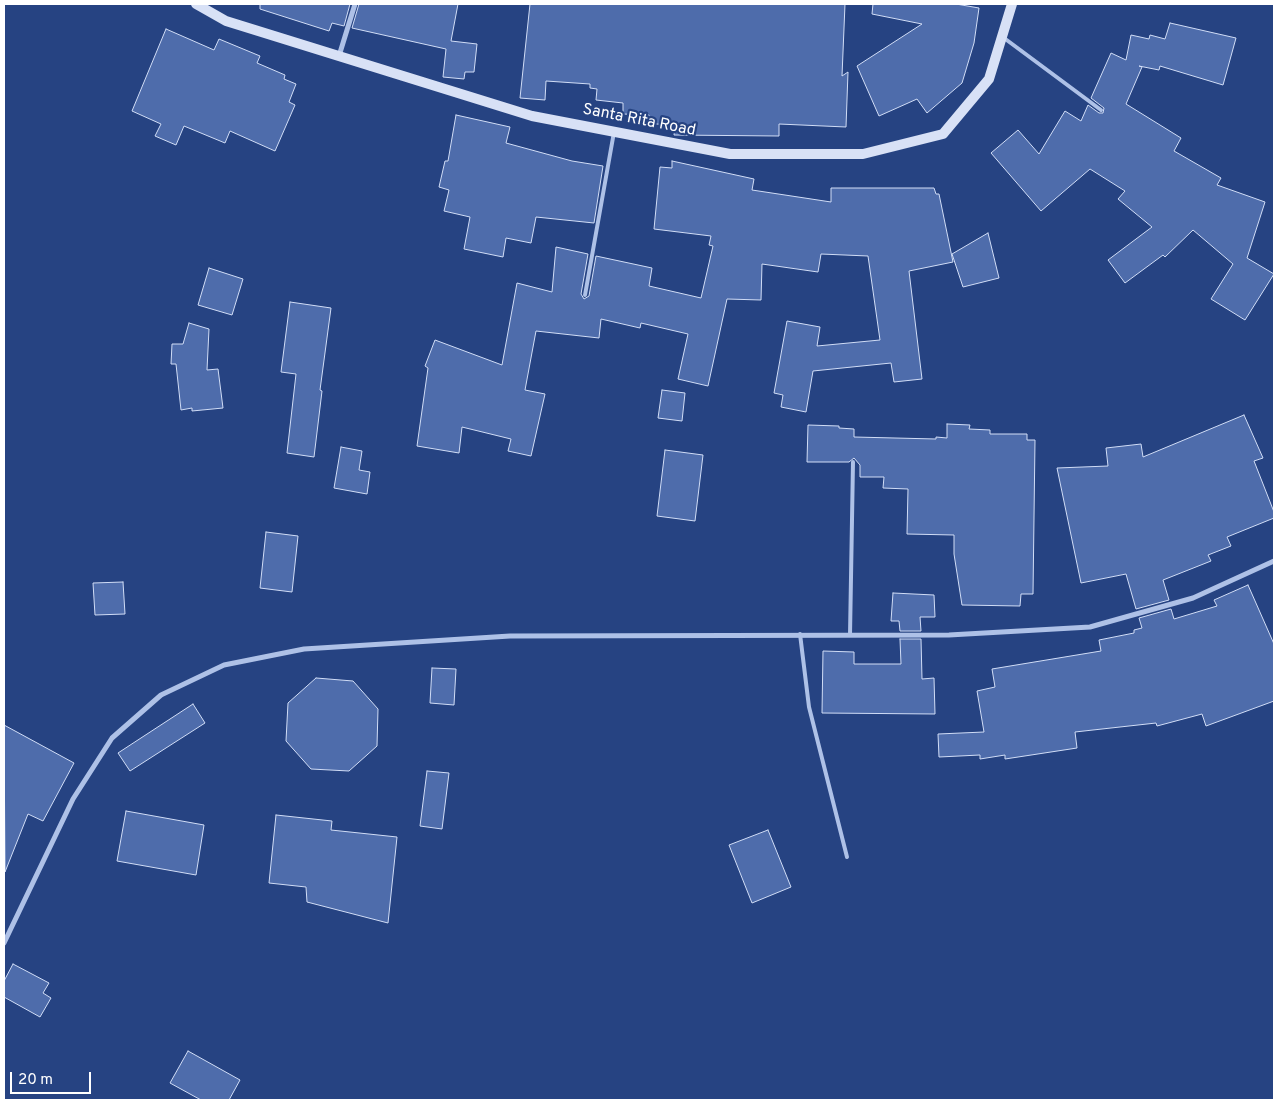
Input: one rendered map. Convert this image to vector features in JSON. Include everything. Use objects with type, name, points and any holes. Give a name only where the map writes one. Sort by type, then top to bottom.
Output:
[{"type":"street","name":"Santa Rita Road","points":[[196,4],[226,22],[532,116],[730,154],[864,154],[943,134],[989,79],[1012,4]]},
{"type":"street","points":[[338,56],[355,4]]},
{"type":"street","points":[[4,943],[73,799],[112,738],[161,695],[224,665],[304,649],[510,636],[949,635],[1090,627],[1193,598],[1274,561]]},
{"type":"lane","points":[[1002,36],[1101,110]]},
{"type":"lane","points":[[585,295],[614,132]]},
{"type":"lane","points":[[850,635],[853,462]]},
{"type":"lane","points":[[800,634],[809,707],[847,857]]},
{"type":"building","points":[[260,4],[350,4],[344,26],[332,23],[329,31],[260,9]]},
{"type":"building","points":[[359,4],[458,4],[451,41],[477,44],[474,72],[465,72],[464,79],[443,77],[446,49],[352,28]]},
{"type":"building","points":[[530,4],[845,4],[842,76],[848,72],[846,127],[779,124],[779,136],[674,135],[675,126],[648,123],[649,115],[623,114],[623,103],[596,100],[597,89],[590,88],[590,84],[546,81],[545,100],[520,98]]},
{"type":"building","points":[[873,4],[956,4],[979,8],[974,43],[962,83],[927,113],[917,99],[879,116],[857,66],[922,24],[872,14]]},
{"type":"building","points":[[1170,23],[1236,38],[1223,85],[1160,66],[1159,70],[1139,66],[1142,67],[1126,104],[1181,138],[1174,151],[1221,178],[1217,185],[1265,202],[1247,258],[1274,274],[1245,320],[1211,299],[1233,264],[1193,230],[1165,257],[1163,255],[1125,283],[1108,260],[1152,227],[1118,199],[1125,191],[1090,169],[1041,211],[991,153],[1018,130],[1039,154],[1065,111],[1081,121],[1088,105],[1099,113],[1103,113],[1104,108],[1091,98],[1111,53],[1126,60],[1131,35],[1149,39],[1150,35],[1165,39]]},
{"type":"building","points":[[166,29],[214,50],[219,39],[260,56],[257,63],[285,75],[284,79],[296,84],[289,102],[295,105],[275,151],[230,131],[225,143],[184,126],[176,145],[155,136],[161,124],[132,111]]},
{"type":"building","points":[[456,115],[510,127],[506,143],[572,161],[603,166],[594,223],[536,217],[531,243],[506,238],[503,257],[464,249],[470,217],[444,211],[449,190],[439,187],[445,161],[448,161]]},
{"type":"building","points":[[672,161],[754,179],[752,190],[831,202],[831,188],[934,188],[936,194],[939,194],[953,262],[909,271],[922,379],[894,382],[891,363],[813,371],[806,412],[781,407],[783,395],[774,393],[787,321],[820,327],[817,346],[880,340],[868,256],[821,254],[818,272],[762,264],[761,300],[727,299],[708,386],[678,379],[688,334],[641,323],[640,328],[601,319],[599,338],[536,331],[525,390],[545,394],[531,456],[508,451],[511,439],[462,427],[459,453],[417,446],[428,368],[425,366],[435,340],[502,365],[517,283],[552,292],[556,247],[588,254],[581,294],[584,299],[589,296],[596,256],[652,268],[649,286],[701,298],[713,246],[709,245],[711,236],[654,229],[660,167],[672,168]]},
{"type":"building","points":[[988,233],[999,278],[963,287],[952,254]]},
{"type":"building","points":[[209,268],[243,279],[232,315],[198,305]]},
{"type":"building","points":[[290,302],[331,308],[320,390],[322,391],[314,457],[287,453],[296,374],[281,372]]},
{"type":"building","points":[[189,323],[209,329],[207,370],[218,369],[223,408],[192,411],[192,408],[181,410],[176,364],[171,364],[172,344],[183,344]]},
{"type":"building","points":[[662,390],[685,393],[682,421],[658,418]]},
{"type":"building","points":[[1244,415],[1263,458],[1254,461],[1274,512],[1274,518],[1227,537],[1231,546],[1208,555],[1211,561],[1163,580],[1169,600],[1136,609],[1126,574],[1081,583],[1057,468],[1108,466],[1106,448],[1141,444],[1143,457]]},
{"type":"building","points":[[947,424],[970,425],[969,429],[990,430],[990,434],[1027,434],[1027,440],[1035,440],[1033,594],[1021,594],[1020,606],[962,605],[954,554],[954,535],[907,534],[908,489],[883,488],[884,477],[860,477],[860,465],[854,458],[849,462],[807,462],[808,425],[839,426],[839,428],[854,429],[854,437],[936,439],[936,437],[947,438]]},
{"type":"building","points":[[341,447],[362,451],[359,470],[370,472],[367,494],[334,488]]},
{"type":"building","points":[[665,450],[703,455],[695,521],[657,516]]},
{"type":"building","points":[[266,532],[298,536],[292,592],[260,588]]},
{"type":"building","points":[[123,582],[125,614],[95,615],[93,583]]},
{"type":"building","points":[[1248,585],[1274,644],[1274,701],[1206,726],[1202,714],[1157,726],[1156,723],[1075,732],[1077,748],[1005,759],[1005,755],[980,759],[980,755],[939,757],[938,734],[984,732],[977,691],[995,687],[992,669],[1101,651],[1099,640],[1134,633],[1134,630],[1142,628],[1139,618],[1171,609],[1174,619],[1217,606],[1214,600]]},
{"type":"building","points":[[893,593],[934,595],[935,617],[920,617],[921,631],[900,631],[899,621],[891,621]]},
{"type":"building","points":[[900,639],[921,639],[922,679],[934,678],[935,714],[822,713],[823,651],[854,652],[854,664],[901,664]]},
{"type":"building","points":[[432,668],[456,669],[454,705],[430,703]]},
{"type":"building","points":[[316,678],[353,681],[378,709],[377,746],[349,771],[311,769],[286,741],[288,703]]},
{"type":"building","points":[[193,704],[205,723],[130,771],[118,753]]},
{"type":"building","points":[[4,725],[74,763],[43,821],[28,814],[5,872]]},
{"type":"building","points":[[427,771],[449,773],[442,829],[420,826]]},
{"type":"building","points":[[126,811],[204,825],[196,875],[117,861]]},
{"type":"building","points":[[276,815],[332,821],[331,830],[397,837],[388,923],[307,902],[306,887],[269,883]]},
{"type":"building","points":[[768,830],[791,887],[752,903],[729,845]]},
{"type":"building","points":[[13,964],[49,983],[43,993],[51,998],[40,1017],[4,997],[4,981]]},
{"type":"building","points":[[188,1051],[240,1080],[229,1100],[201,1100],[170,1083]]}]
